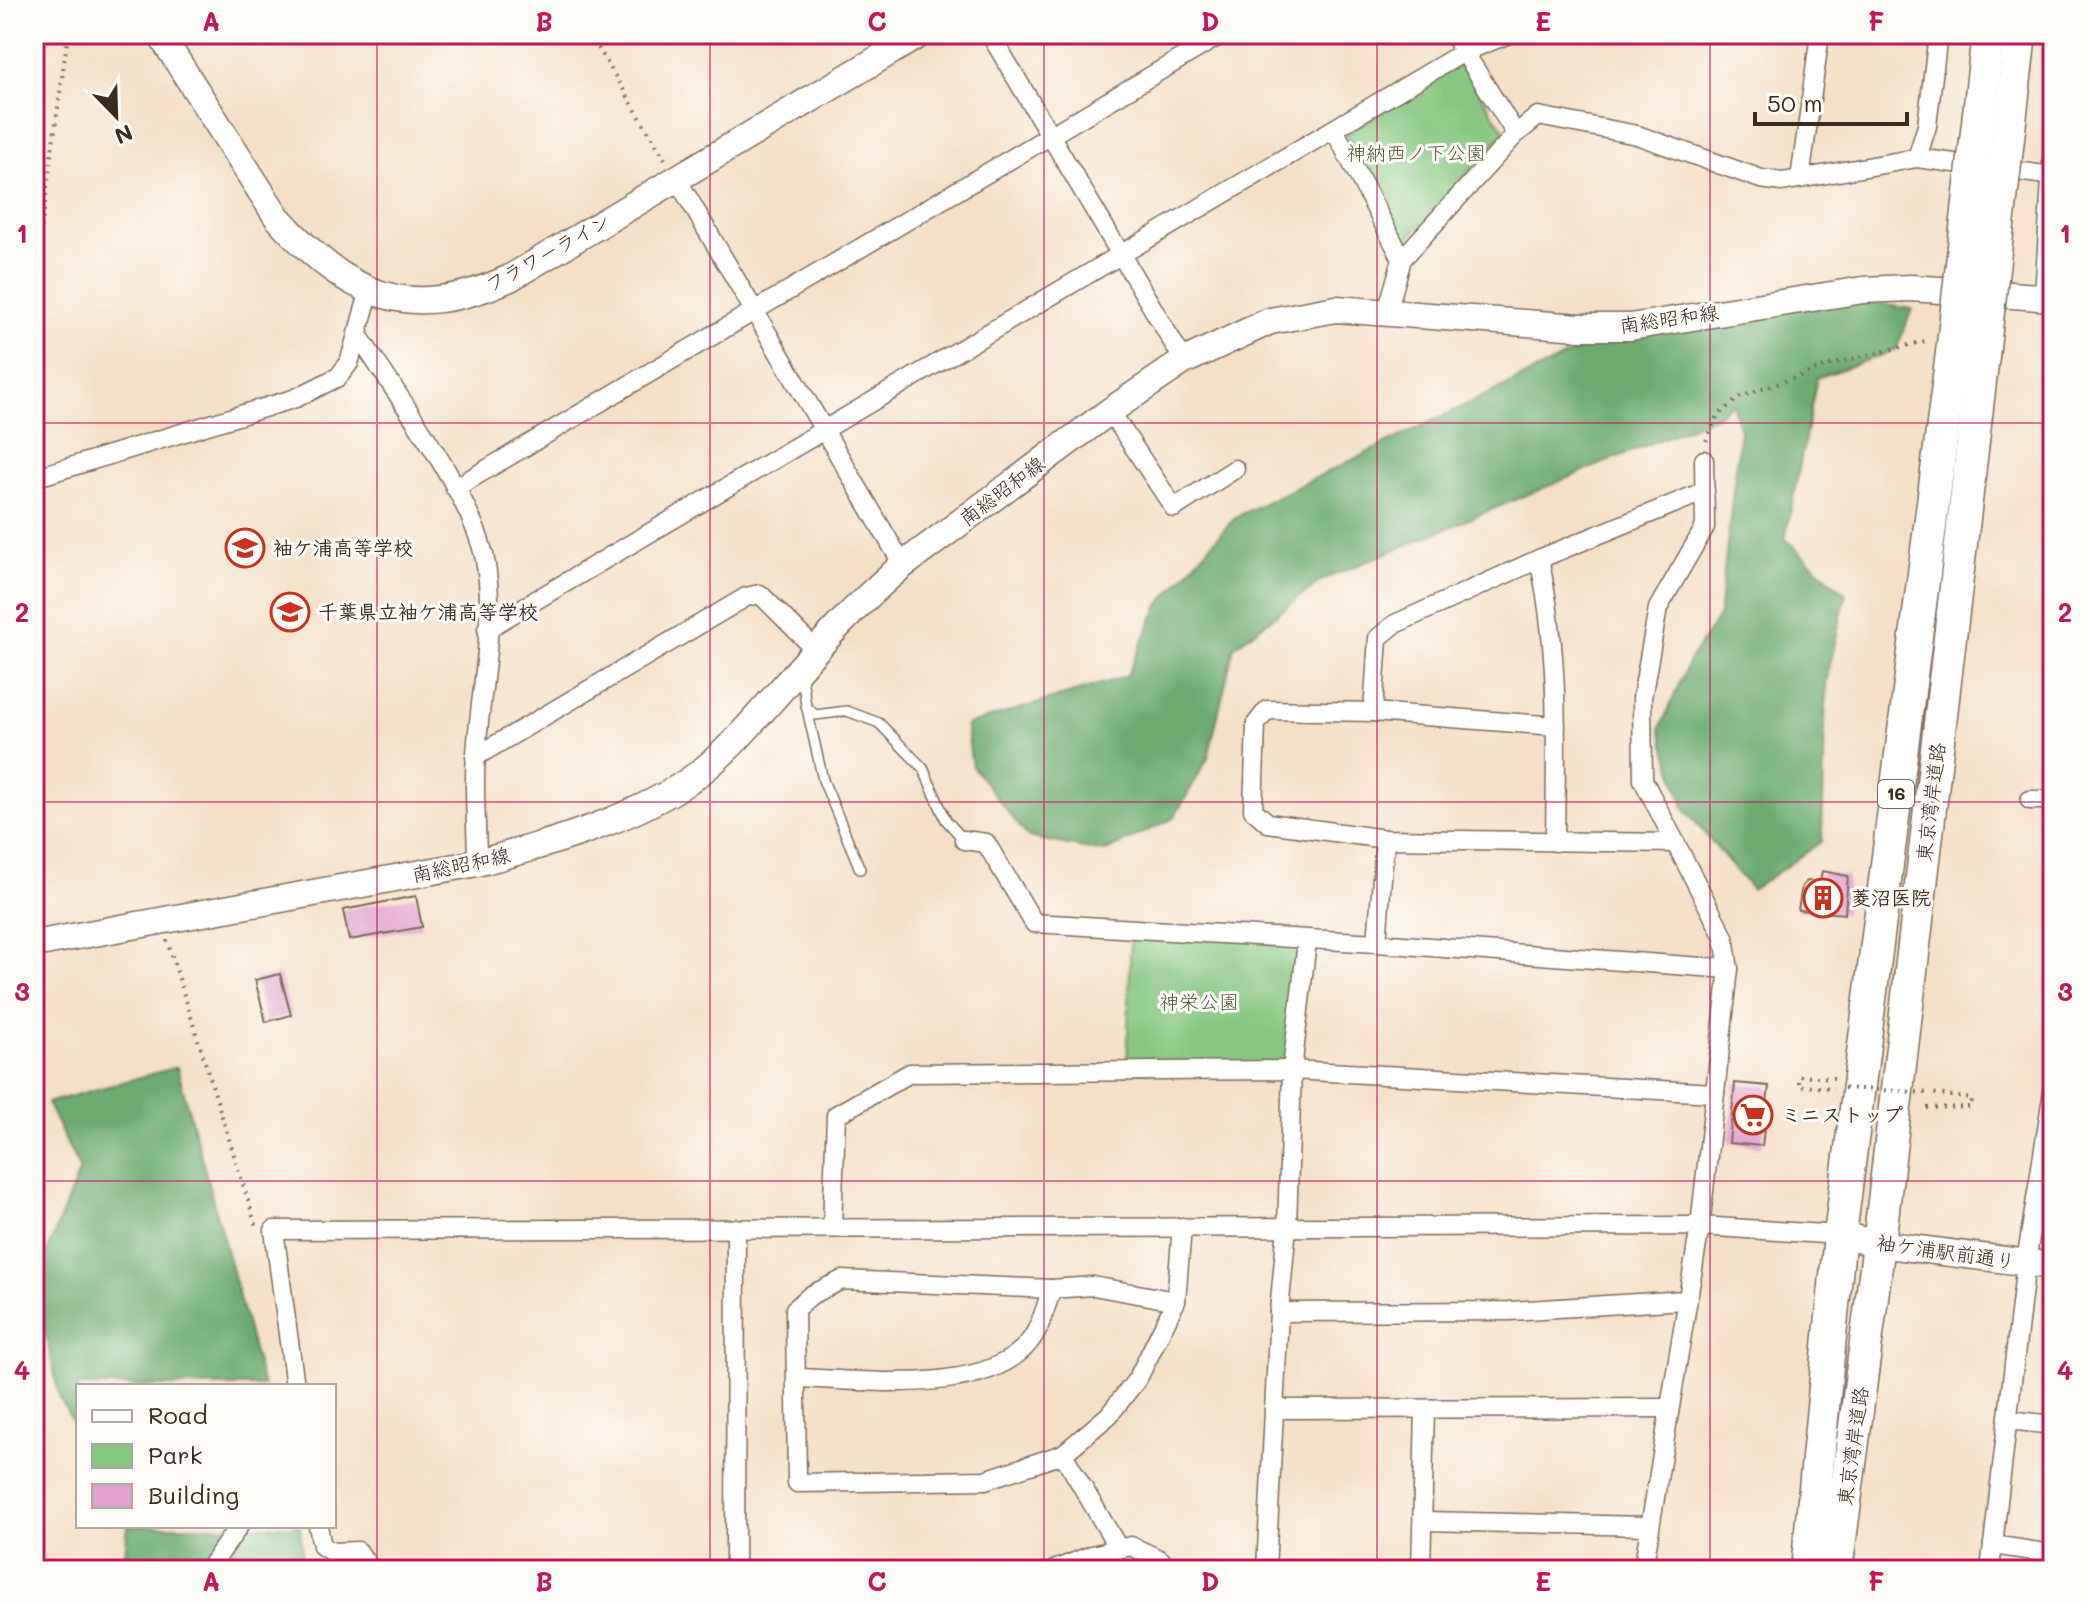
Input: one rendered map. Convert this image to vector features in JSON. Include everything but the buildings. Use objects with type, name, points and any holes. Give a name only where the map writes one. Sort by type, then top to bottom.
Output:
[{"type":"highway","name":"東京湾岸道路","points":[[1836,1570],[1879,1244],[1968,354],[1988,34]]},
{"type":"highway","name":"東京湾岸道路","points":[[1807,1570],[1840,1235],[1968,354],[2020,34]]},
{"type":"main road","name":"フラワーライン","points":[[160,34],[277,217],[319,261],[342,277],[370,290],[416,300],[454,299],[510,278],[920,34]]},
{"type":"main road","name":"南総昭和線","points":[[34,944],[477,863],[521,852],[666,796],[703,770],[740,736],[871,592],[903,565],[1110,411],[1184,361],[1270,321],[1336,309],[1580,327],[1630,327],[1863,290],[1911,288],[2049,297]]},
{"type":"main road","name":"袖ケ浦駅前通り","points":[[1840,1235],[1879,1244],[2053,1266]]},
{"type":"street","points":[[990,34],[1184,361]]},
{"type":"street","points":[[455,488],[1222,34]]},
{"type":"street","points":[[1453,34],[1516,134]]},
{"type":"street","points":[[487,629],[1335,131],[1464,52],[1509,34]]},
{"type":"street","points":[[1800,179],[1820,34]]},
{"type":"street","points":[[1917,158],[1927,126],[1938,34]]},
{"type":"street","points":[[1387,312],[1402,259],[1516,134],[1538,116],[1637,135],[1761,179],[1782,182],[1917,158],[2052,176]]},
{"type":"street","points":[[1335,131],[1402,259]]},
{"type":"street","points":[[2049,297],[2053,146]]},
{"type":"street","points":[[677,179],[903,565]]},
{"type":"street","points":[[34,478],[296,398],[338,377],[349,363],[370,290]]},
{"type":"street","points":[[357,333],[455,488],[473,522],[485,561],[487,629],[475,757],[477,863]]},
{"type":"street","points":[[1110,411],[1174,508],[1235,469]]},
{"type":"street","points":[[1643,1570],[1685,1300],[1700,1226],[1729,969],[1724,937],[1643,780],[1642,698],[1658,608],[1705,527],[1704,460]]},
{"type":"street","points":[[1373,712],[1378,638],[1395,624],[1539,559],[1705,491]]},
{"type":"street","points":[[1539,559],[1551,612],[1556,726],[1555,842]]},
{"type":"street","points":[[475,757],[746,597],[760,594],[808,659]]},
{"type":"street","points":[[1556,726],[1373,712],[1267,710],[1256,724],[1253,810],[1268,823],[1385,839],[1674,843]]},
{"type":"street","points":[[2030,800],[2053,800]]},
{"type":"street","points":[[1377,943],[1385,839]]},
{"type":"street","points":[[964,840],[986,843],[1034,923],[1377,943],[1729,969]]},
{"type":"street","points":[[1266,1570],[1279,1312],[1287,1227],[1292,1070],[1307,941]]},
{"type":"street","points":[[832,1228],[836,1115],[910,1073],[1292,1070],[1715,1093]]},
{"type":"street","points":[[1990,1570],[2026,1262],[2053,1091]]},
{"type":"street","points":[[295,1384],[274,1230],[1700,1226],[1840,1235]]},
{"type":"street","points":[[1176,1301],[1093,1286],[1052,1289],[842,1280],[811,1295],[795,1309],[797,1483],[985,1480],[1063,1454],[1109,1415],[1138,1378],[1176,1301],[1182,1227]]},
{"type":"street","points":[[735,1570],[736,1228]]},
{"type":"street","points":[[798,1378],[947,1381],[979,1374],[1031,1341],[1052,1289]]},
{"type":"street","points":[[1279,1312],[1510,1311],[1685,1300]]},
{"type":"street","points":[[1274,1409],[1669,1408]]},
{"type":"street","points":[[1421,1570],[1425,1409]]},
{"type":"street","points":[[2008,1420],[2053,1425]]},
{"type":"street","points":[[1063,1454],[1119,1549]]},
{"type":"street","points":[[1423,1521],[1648,1526]]},
{"type":"street","points":[[208,1570],[238,1528]]},
{"type":"street","points":[[318,1528],[322,1546],[332,1552],[358,1551],[371,1570]]},
{"type":"street","points":[[1993,1545],[2053,1554]]},
{"type":"street","points":[[1054,1570],[1131,1546],[1161,1560],[1165,1570]]},
{"type":"lane","points":[[808,659],[806,706],[823,780],[860,869]]},
{"type":"lane","points":[[806,706],[815,715],[847,711],[879,723],[923,768],[946,820],[964,840]]},
{"type":"path","points":[[34,283],[68,34]]},
{"type":"path","points":[[590,34],[677,179]]},
{"type":"path","points":[[1704,460],[1706,436],[1717,416],[1740,397],[1836,363],[1916,343]]},
{"type":"path","points":[[162,923],[258,1233]]},
{"type":"path","points":[[1844,1079],[1799,1076],[1799,1086],[1931,1093],[1972,1099],[1971,1107],[1927,1108]]},
{"type":"green space","name":"神納西ノ下公園","points":[[1461,64],[1505,132],[1404,243],[1346,134]]},
{"type":"green space","points":[[1825,295],[1912,309],[1896,350],[1817,378],[1785,539],[1846,594],[1826,683],[1822,841],[1752,890],[1685,810],[1660,729],[1688,663],[1719,615],[1740,430],[1732,403],[1717,416],[1322,580],[1234,647],[1208,758],[1174,818],[1104,852],[1028,837],[972,766],[966,725],[1127,676],[1159,605],[1235,517],[1595,342]]},
{"type":"green space","name":"神栄公園","points":[[1131,929],[1307,941],[1292,1070],[1127,1072]]},
{"type":"green space","points":[[177,1067],[262,1384],[76,1384],[76,1427],[60,1399],[34,1283],[80,1170],[47,1103]]},
{"type":"green space","points":[[128,1528],[300,1528],[303,1570],[123,1570]]},
{"type":"place","name":"袖ケ浦高等学校","points":[[245,548]]},
{"type":"place","name":"千葉県立袖ケ浦高等学校","points":[[290,612]]},
{"type":"place","name":"菱沼医院","points":[[1823,898]]},
{"type":"place","name":"ミニストップ","points":[[1753,1115]]}]
